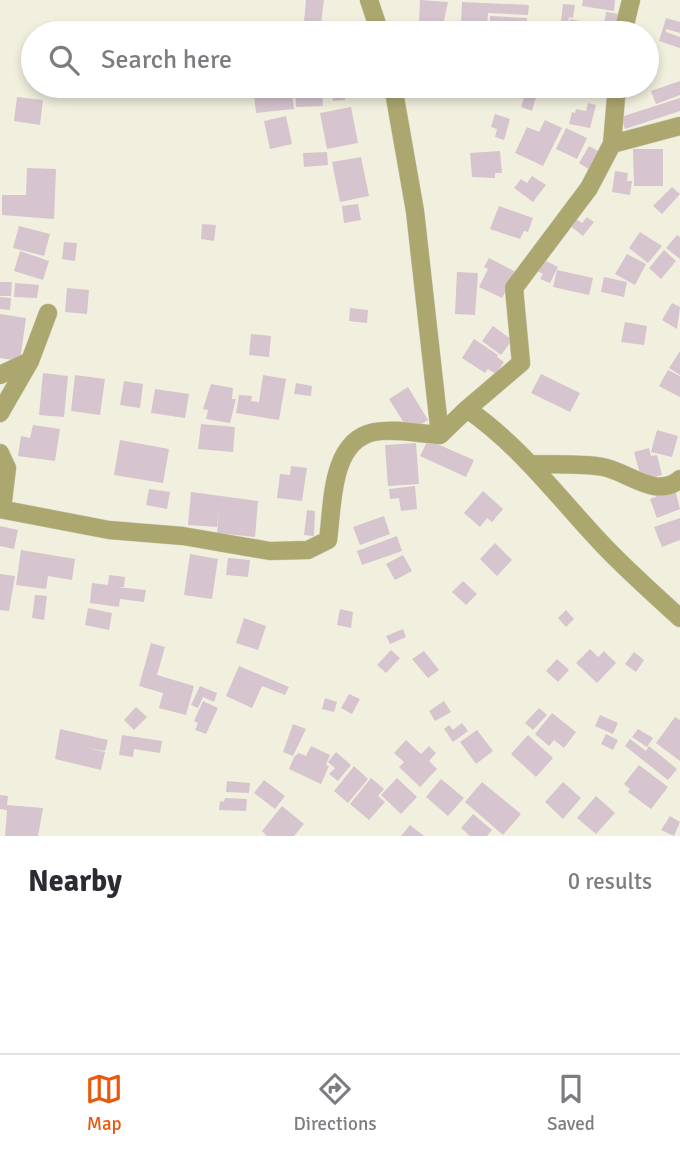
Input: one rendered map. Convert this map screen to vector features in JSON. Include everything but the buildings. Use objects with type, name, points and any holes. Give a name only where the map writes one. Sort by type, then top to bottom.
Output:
[{"type":"street","points":[[369,0],[376,21]]},
{"type":"street","points":[[626,21],[631,0]]},
{"type":"street","points":[[395,98],[415,211],[440,435]]},
{"type":"street","points":[[0,453],[7,468],[1,509],[109,530],[183,536],[270,551],[308,550],[328,540],[336,484],[349,445],[359,436],[377,431],[440,435],[522,363],[514,288],[589,188],[612,144],[616,98]]},
{"type":"street","points":[[612,144],[680,126]]},
{"type":"street","points":[[0,413],[30,361],[48,313]]},
{"type":"street","points":[[0,375],[30,361]]},
{"type":"street","points":[[467,410],[531,464],[605,547],[680,618]]},
{"type":"street","points":[[531,464],[604,467],[653,485],[673,485],[680,479]]}]
